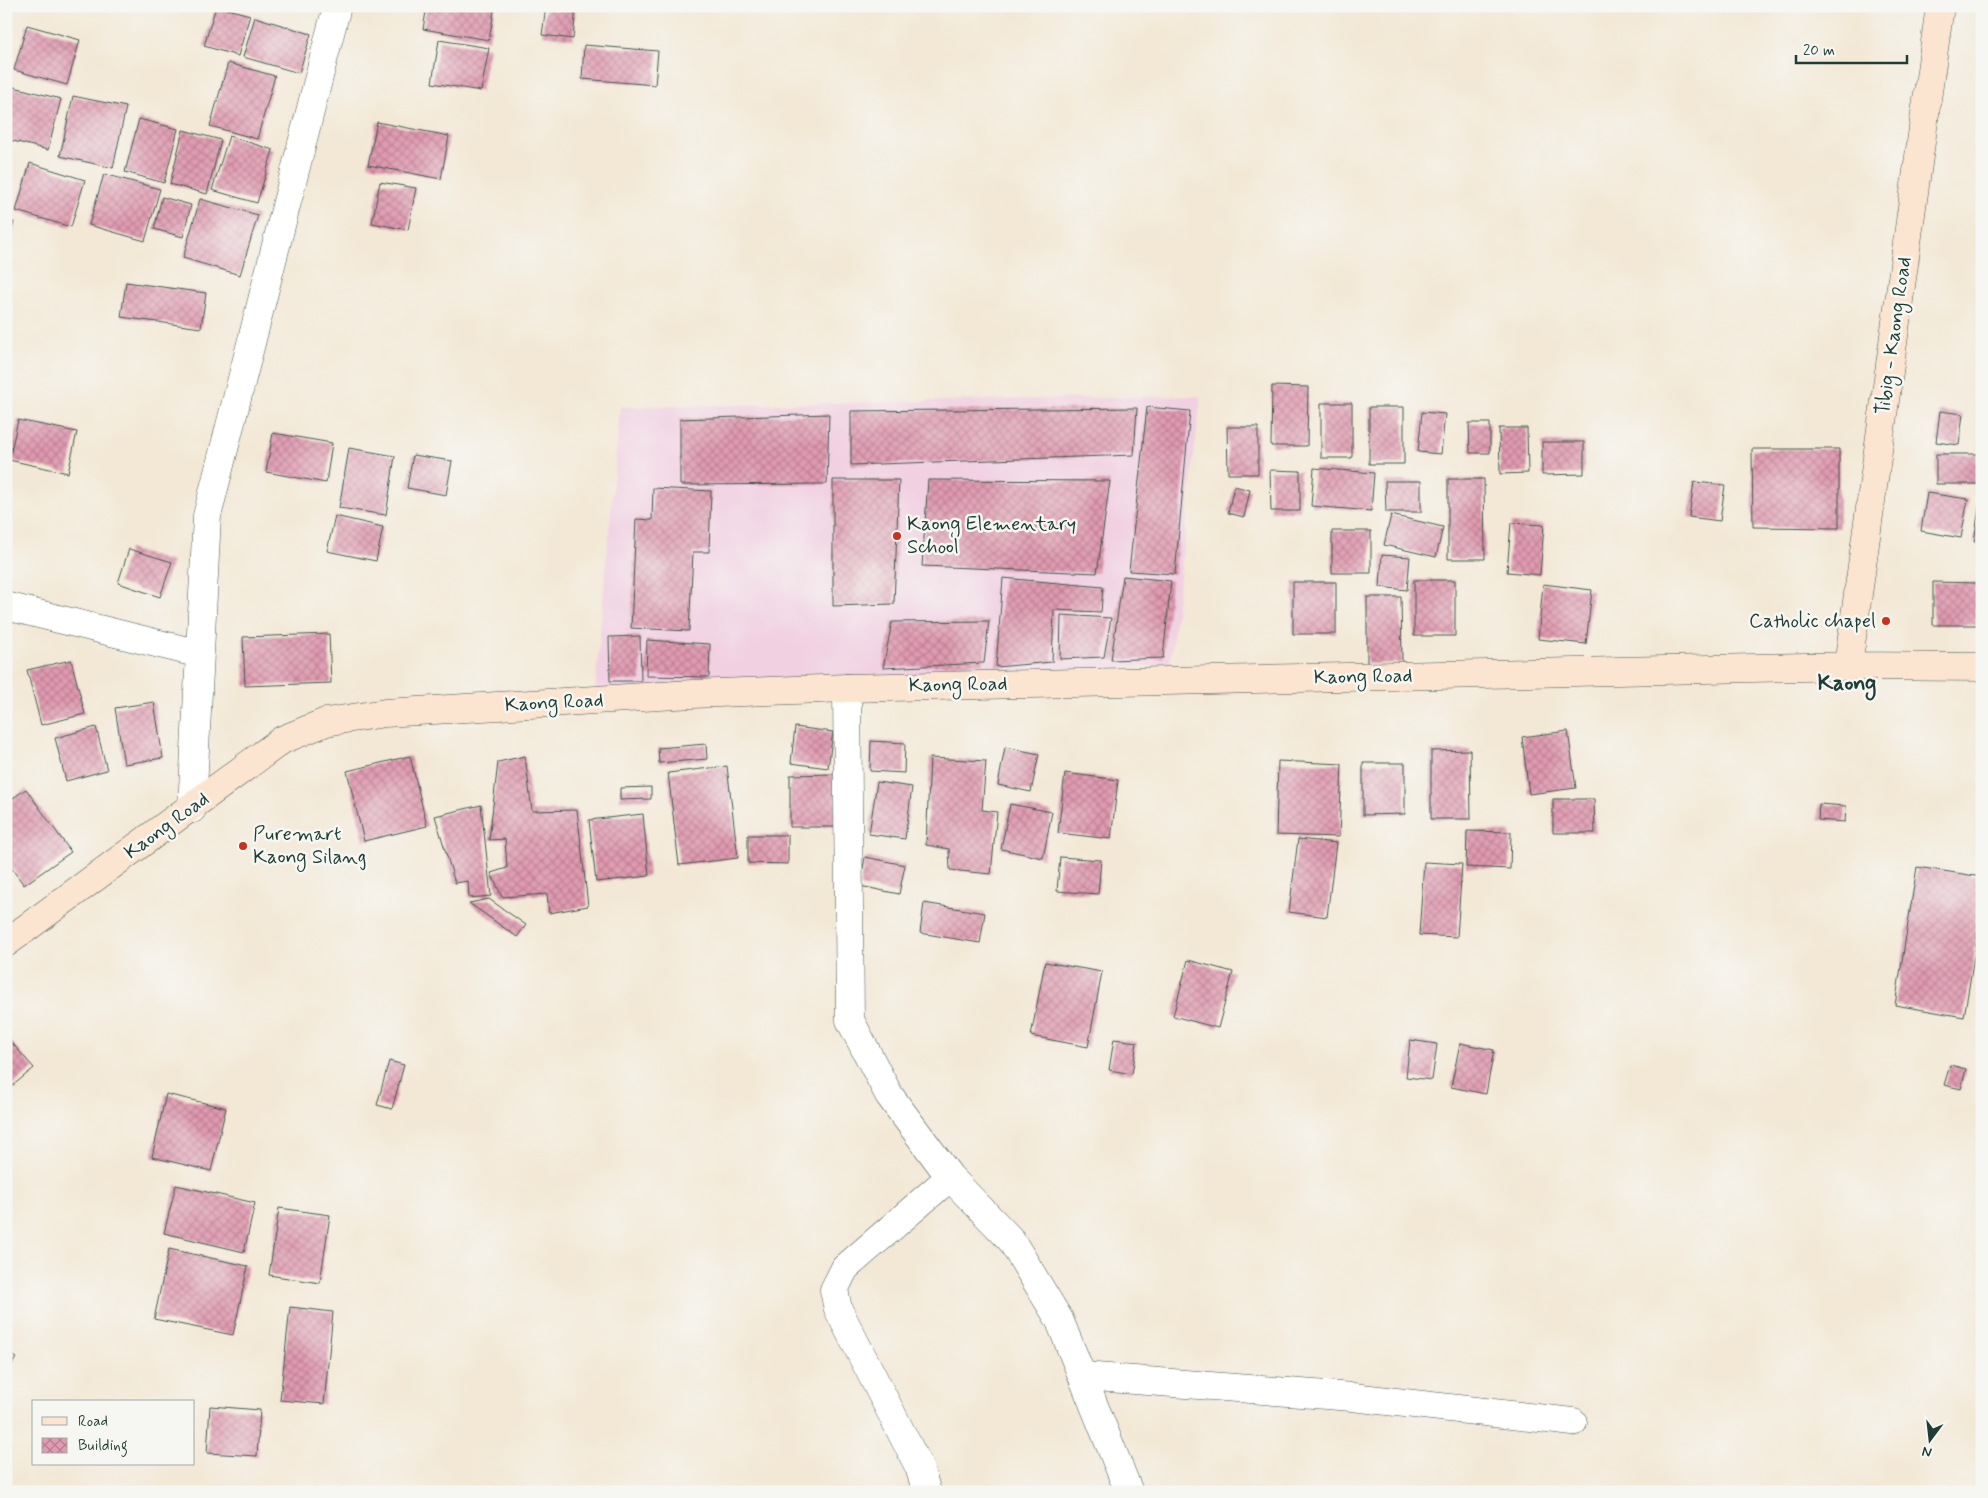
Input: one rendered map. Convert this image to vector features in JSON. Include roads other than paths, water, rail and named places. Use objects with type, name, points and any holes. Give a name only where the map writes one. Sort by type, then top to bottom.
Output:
[{"type":"main road","name":"Tibig - Kaong Road","points":[[1848,666],[1940,6]]},
{"type":"main road","name":"Kaong Road","points":[[6,944],[282,740],[326,722],[385,712],[682,695],[847,688],[1848,666],[1982,667]]},
{"type":"street","points":[[192,808],[207,516],[337,6]]},
{"type":"street","points":[[6,606],[200,654]]},
{"type":"street","points":[[847,688],[850,1020],[889,1095],[950,1176],[1011,1240],[1059,1319],[1129,1492]]},
{"type":"street","points":[[927,1492],[919,1467],[838,1310],[834,1290],[845,1268],[950,1176]]},
{"type":"street","points":[[1082,1376],[1352,1397],[1573,1422]]},
{"type":"place","name":"Kaong Elementary School","points":[[897,536]]},
{"type":"place","name":"Catholic chapel","points":[[1886,621]]},
{"type":"place","name":"Puremart Kaong Silang","points":[[243,846]]},
{"type":"district","name":"Kaong","points":[[1847,684]]}]
